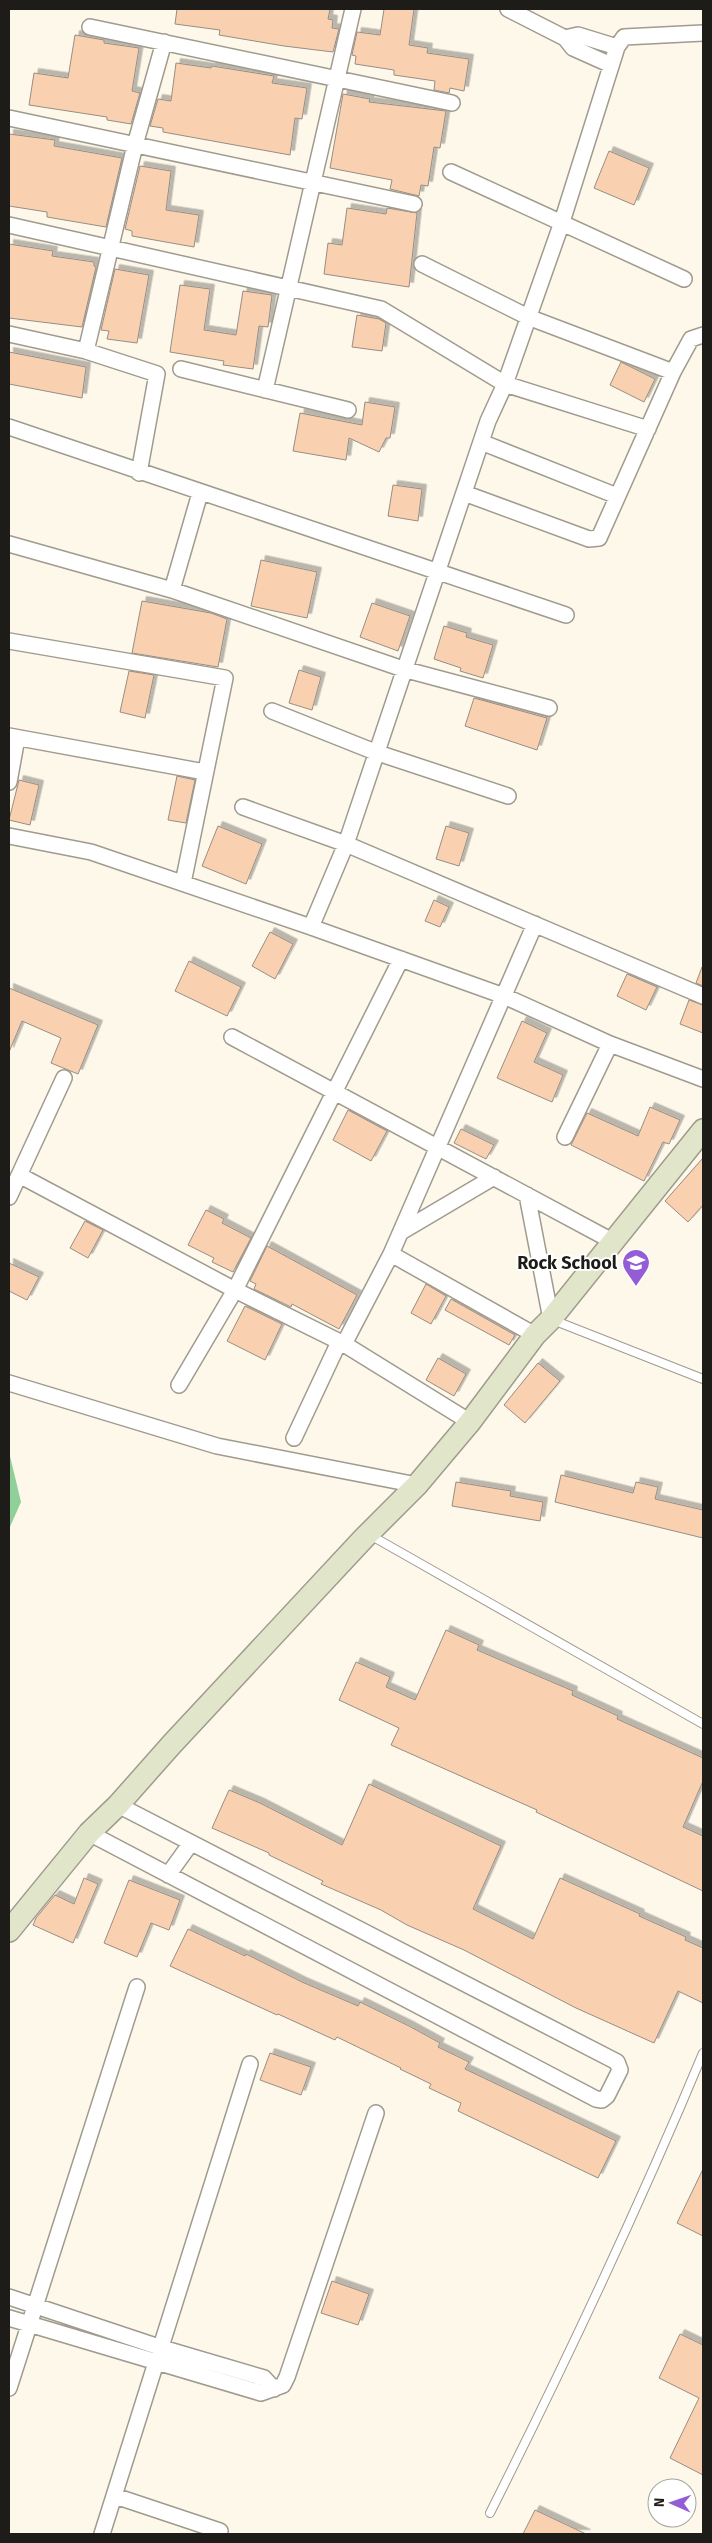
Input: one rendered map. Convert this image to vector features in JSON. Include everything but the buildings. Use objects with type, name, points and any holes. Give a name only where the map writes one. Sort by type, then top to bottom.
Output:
[{"type":"street","points":[[265,390],[353,9]]},
{"type":"street","points":[[508,9],[565,38],[573,48],[611,65]]},
{"type":"street","points":[[90,27],[452,103]]},
{"type":"street","points":[[311,927],[346,844],[375,752],[481,442],[505,384],[561,225],[617,46],[624,37],[703,33]]},
{"type":"street","points":[[565,38],[578,35],[617,46]]},
{"type":"street","points":[[86,351],[135,145],[164,42]]},
{"type":"street","points":[[9,118],[414,204]]},
{"type":"street","points":[[451,172],[561,225],[684,279]]},
{"type":"street","points":[[9,225],[381,309],[505,384],[648,429]]},
{"type":"street","points":[[422,264],[528,317],[673,372]]},
{"type":"street","points":[[9,334],[86,351],[157,374],[139,473]]},
{"type":"street","points":[[464,493],[595,540],[599,538],[673,372],[691,339],[703,335]]},
{"type":"street","points":[[181,369],[348,410]]},
{"type":"street","points":[[9,427],[139,473],[566,615]]},
{"type":"street","points":[[481,442],[617,496]]},
{"type":"street","points":[[172,590],[200,493]]},
{"type":"street","points":[[9,544],[172,590],[403,669],[549,708]]},
{"type":"street","points":[[9,641],[225,678],[204,772],[184,883]]},
{"type":"street","points":[[272,711],[375,752],[508,796]]},
{"type":"street","points":[[9,782],[13,737],[204,772]]},
{"type":"street","points":[[243,807],[346,844],[372,857],[703,996]]},
{"type":"street","points":[[9,836],[91,852],[311,927],[504,996],[610,1044],[703,1079]]},
{"type":"street","points":[[294,1438],[342,1343],[391,1254],[535,924]]},
{"type":"street","points":[[179,1385],[235,1290],[401,959]]},
{"type":"street","points":[[232,1037],[335,1090],[614,1242]]},
{"type":"street","points":[[565,1137],[610,1044]]},
{"type":"street","points":[[9,1197],[64,1078]]},
{"type":"street","points":[[9,1931],[89,1833],[118,1805],[172,1744],[369,1534],[417,1486],[470,1422],[534,1335],[551,1319],[703,1130]]},
{"type":"street","points":[[19,1175],[235,1290],[342,1343],[470,1422]]},
{"type":"street","points":[[401,1232],[494,1177]]},
{"type":"street","points":[[527,1195],[551,1319]]},
{"type":"street","points":[[391,1254],[534,1335]]},
{"type":"street","points":[[9,1383],[217,1446],[417,1486]]},
{"type":"street","points":[[89,1833],[596,2099],[602,2100],[607,2096],[620,2070],[617,2062],[118,1805]]},
{"type":"street","points":[[168,1875],[191,1843]]},
{"type":"street","points":[[9,2388],[137,1987]]},
{"type":"street","points":[[102,2534],[160,2355],[250,2064]]},
{"type":"street","points":[[9,2318],[264,2378],[274,2389],[282,2385],[287,2377],[376,2113]]},
{"type":"street","points":[[9,2297],[160,2355]]},
{"type":"street","points":[[114,2496],[220,2531]]},
{"type":"lane","points":[[551,1319],[703,1379]]},
{"type":"lane","points":[[369,1534],[703,1724]]},
{"type":"lane","points":[[490,2513],[557,2380],[673,2125],[703,2053]]},
{"type":"shaded area","points":[[9,1452],[21,1502],[9,1529]]},
{"type":"place","name":"Rock School","points":[[636,1287]]}]
